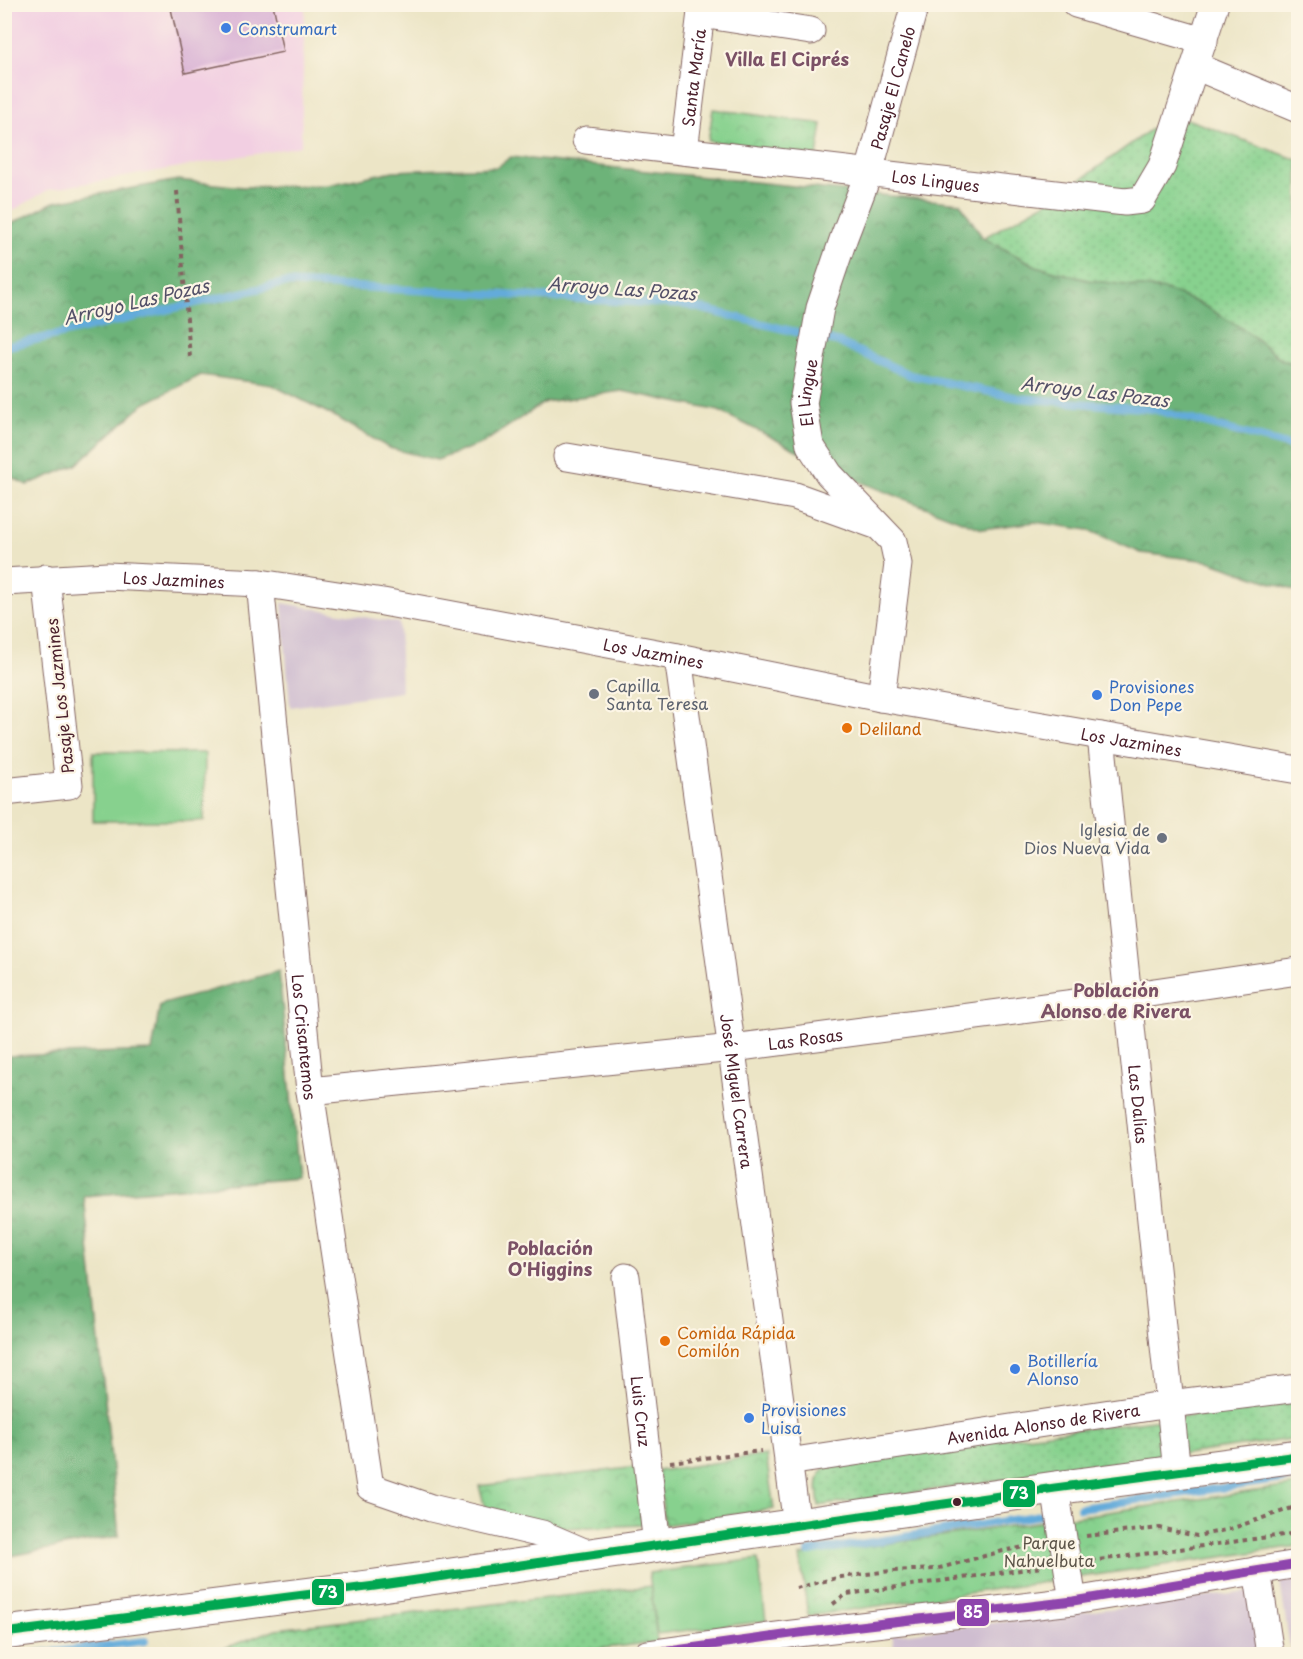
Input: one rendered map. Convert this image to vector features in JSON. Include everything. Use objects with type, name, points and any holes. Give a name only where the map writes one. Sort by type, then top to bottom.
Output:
[{"type":"highway","points":[[4,1633],[386,1585],[1055,1488],[1299,1456]]},
{"type":"street","name":"Pasaje El Canelo","points":[[869,172],[915,4]]},
{"type":"street","points":[[1076,4],[1200,54],[1299,109]]},
{"type":"street","points":[[1200,54],[1215,4]]},
{"type":"street","points":[[702,9],[811,32]]},
{"type":"street","name":"Santa María","points":[[684,151],[702,9]]},
{"type":"street","name":"Los Lingues","points":[[586,140],[1125,202],[1142,200],[1162,166],[1200,54]]},
{"type":"street","name":"El Lingue","points":[[869,172],[820,308],[803,403],[810,445],[830,474],[893,541],[898,564],[881,698]]},
{"type":"street","points":[[567,457],[795,496],[877,526]]},
{"type":"street","name":"Los Jazmines","points":[[4,582],[107,576],[260,583],[383,602],[678,657],[881,698],[1299,770]]},
{"type":"street","name":"Pasaje Los Jazmines","points":[[4,792],[69,784],[46,578]]},
{"type":"street","name":"Los Crisantemos","points":[[260,583],[310,1091],[370,1487],[430,1508],[542,1534],[591,1555]]},
{"type":"street","name":"José MIguel Carrera","points":[[678,657],[797,1525]]},
{"type":"street","name":"Las Dalias","points":[[1101,736],[1177,1472]]},
{"type":"street","name":"Las Rosas","points":[[310,1091],[733,1048],[1299,971]]},
{"type":"street","name":"Luis Cruz","points":[[626,1277],[657,1545]]},
{"type":"street","name":"Avenida Alonso de Rivera","points":[[787,1455],[1299,1388]]},
{"type":"street","points":[[1055,1488],[1073,1601]]},
{"type":"street","points":[[647,1654],[792,1644],[1299,1564]]},
{"type":"street","points":[[1257,1570],[1270,1654]]},
{"type":"path","points":[[177,191],[190,358]]},
{"type":"path","points":[[648,1465],[787,1455]]},
{"type":"shaded area","points":[[5,5],[305,5],[301,146],[48,190],[5,215]]},
{"type":"shaded area","points":[[282,603],[399,623],[401,692],[290,707]]},
{"type":"shaded area","points":[[1298,1579],[1298,1654],[1291,1654],[1280,1582]]},
{"type":"shaded area","points":[[1249,1592],[1258,1654],[895,1654],[892,1635]]},
{"type":"green space","points":[[713,109],[822,124],[817,157],[708,141]]},
{"type":"green space","points":[[1176,115],[1298,160],[1298,365],[1283,360],[1245,330],[1036,266],[983,238],[1059,195],[1153,128]]},
{"type":"green space","points":[[511,157],[960,203],[983,238],[1036,266],[1087,280],[1166,290],[1201,304],[1245,330],[1282,360],[1298,365],[1298,592],[1209,561],[1141,553],[1088,530],[1035,522],[982,529],[858,481],[719,411],[622,391],[545,402],[483,443],[437,460],[389,448],[338,418],[272,385],[201,375],[144,404],[76,465],[27,485],[5,474],[5,227],[54,202],[178,180],[243,187],[328,185],[393,171],[497,167]]},
{"type":"green space","points":[[93,752],[205,753],[204,821],[93,821]]},
{"type":"green space","points":[[279,971],[299,1178],[84,1196],[119,1536],[5,1557],[5,1056],[152,1051],[160,1005]]},
{"type":"green space","points":[[1298,1402],[1298,1438],[819,1506],[817,1490],[821,1472],[841,1459]]},
{"type":"green space","points":[[766,1455],[774,1509],[665,1525],[658,1471]]},
{"type":"green space","points":[[637,1467],[643,1525],[563,1528],[486,1512],[479,1486]]},
{"type":"green space","name":"Parque Nahuelbuta","points":[[1298,1485],[1298,1546],[808,1616],[800,1556]]},
{"type":"green space","points":[[758,1559],[766,1621],[657,1634],[649,1573]]},
{"type":"green space","points":[[651,1586],[657,1642],[554,1654],[209,1654],[276,1629]]},
{"type":"building","name":"Construmart","points":[[170,4],[273,4],[283,52],[185,73]]},
{"type":"waterway","name":"Arroyo Las Pozas","points":[[4,347],[284,283],[687,305],[840,343],[910,375],[1019,398],[1152,409],[1298,448]]},
{"type":"waterway","points":[[1080,1508],[1298,1477]]},
{"type":"waterway","points":[[809,1552],[1041,1515]]},
{"type":"waterway","points":[[35,1654],[145,1641]]},
{"type":"transit line","name":"73","points":[[4,1633],[375,1586],[1055,1488],[1298,1456]]},
{"type":"transit line","name":"85","points":[[647,1654],[791,1634],[1073,1601],[1298,1564]]},
{"type":"place","name":"Construmart","points":[[226,28]]},
{"type":"place","name":"Capilla Santa Teresa","points":[[594,694]]},
{"type":"place","name":"Provisiones Don Pepe","points":[[1097,695]]},
{"type":"place","name":"Deliland","points":[[847,728]]},
{"type":"place","name":"Iglesia de Dios Nueva Vida","points":[[1162,838]]},
{"type":"place","name":"Comida Rápida Comilón","points":[[665,1341]]},
{"type":"place","name":"Botillería Alonso","points":[[1015,1369]]},
{"type":"place","name":"Provisiones Luisa","points":[[749,1418]]},
{"type":"district","name":"Villa El Ciprés","points":[[787,58]]},
{"type":"district","name":"Población Alonso de Rivera","points":[[1116,999]]},
{"type":"district","name":"Población O'Higgins","points":[[550,1257]]}]
